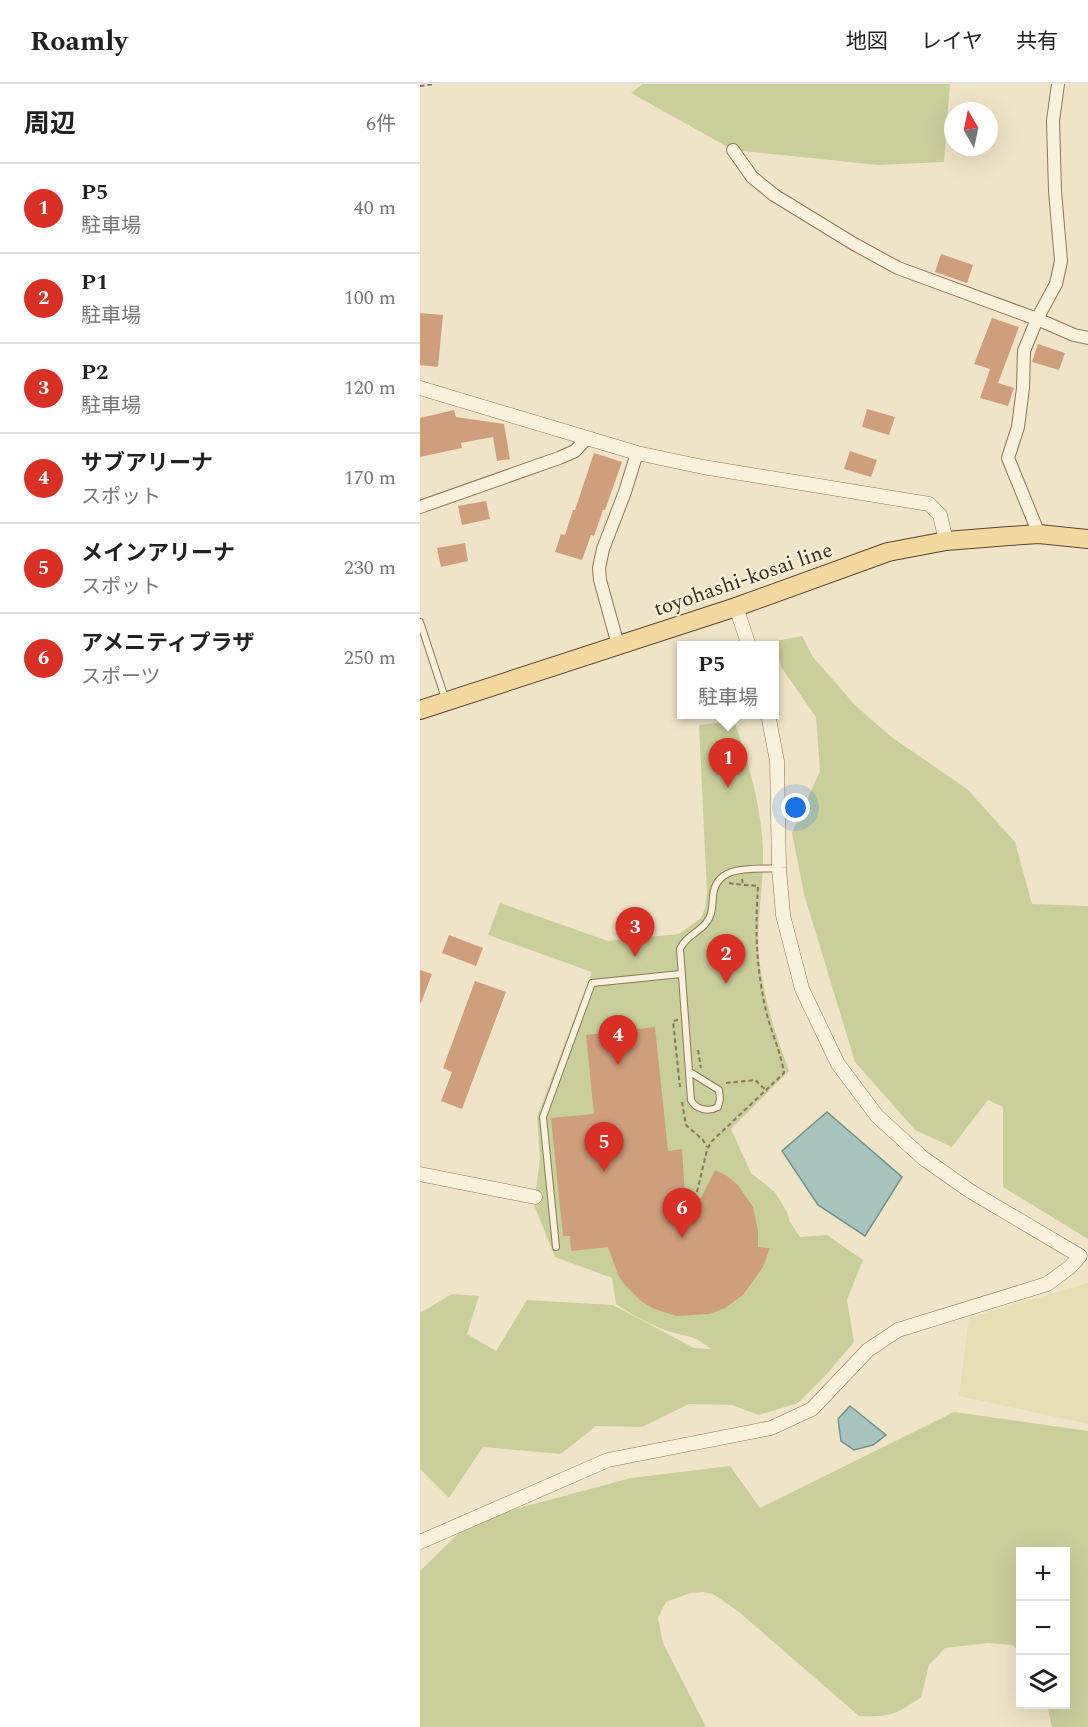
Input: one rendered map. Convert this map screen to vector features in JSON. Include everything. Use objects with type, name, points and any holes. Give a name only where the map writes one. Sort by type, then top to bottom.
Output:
[{"type":"main road","name":"toyohashi-kosai line","points":[[420,710],[736,607],[888,552],[946,541],[1040,534],[1088,539]]},
{"type":"street","points":[[1040,534],[1008,458],[1018,427],[1023,388],[1024,351],[1037,319],[1056,284],[1061,261],[1055,191],[1053,121],[1058,84]]},
{"type":"street","points":[[733,150],[752,177],[774,195],[897,268],[1037,319],[1074,335],[1088,338]]},
{"type":"street","points":[[420,388],[637,453],[704,467],[929,504],[940,515],[946,541]]},
{"type":"street","points":[[420,507],[559,458],[575,451],[586,439]]},
{"type":"street","points":[[618,645],[600,580],[599,568],[603,549],[637,453]]},
{"type":"street","points":[[736,607],[748,641]]},
{"type":"street","points":[[420,1542],[608,1460],[771,1428],[812,1409],[868,1350],[898,1330],[1047,1284],[1084,1258],[970,1191],[922,1158],[877,1116],[838,1064],[802,989],[783,915],[778,868],[777,760],[769,719]]},
{"type":"street","points":[[420,1174],[535,1197]]},
{"type":"lane","points":[[420,622],[446,701]]},
{"type":"lane","points":[[690,1072],[719,1090],[718,1107],[710,1110],[693,1104],[690,1090],[680,949],[687,938],[706,923],[712,909],[715,884],[725,873],[778,868]]},
{"type":"lane","points":[[556,1247],[543,1118],[592,983],[681,974]]},
{"type":"lane","points":[[535,1197],[551,1200]]},
{"type":"path","points":[[420,86],[435,84]]},
{"type":"path","points":[[741,870],[743,885]]},
{"type":"path","points":[[697,1192],[711,1142],[782,1076],[784,1070],[768,1019],[760,980],[755,935],[758,886],[728,884],[724,887]]},
{"type":"path","points":[[697,1041],[699,1065],[705,1071]]},
{"type":"path","points":[[722,1081],[726,1083],[755,1080],[766,1091]]},
{"type":"shaded area","points":[[1088,1283],[1088,1424],[959,1396],[969,1318]]},
{"type":"green space","points":[[642,84],[950,84],[949,102],[944,102],[944,162],[878,165],[733,150],[631,93]]},
{"type":"green space","points":[[802,636],[813,657],[855,705],[890,736],[967,789],[1015,842],[1032,904],[1088,906],[1088,1239],[1003,1187],[1003,1107],[988,1100],[952,1147],[915,1130],[855,1062],[804,894],[792,833],[820,771],[816,717],[781,667],[779,641],[776,641]]},
{"type":"green space","points":[[734,721],[753,784],[762,833],[763,863],[758,943],[763,986],[789,1071],[731,1129],[751,1173],[775,1192],[800,1237],[827,1235],[863,1260],[847,1300],[854,1342],[798,1403],[759,1415],[732,1405],[689,1404],[642,1427],[596,1426],[561,1454],[483,1447],[449,1498],[420,1469],[420,1313],[452,1294],[479,1296],[467,1334],[496,1351],[527,1300],[613,1305],[694,1348],[711,1349],[695,1339],[648,1323],[616,1304],[612,1278],[555,1257],[534,1205],[540,1158],[537,1117],[592,972],[488,935],[500,903],[608,941],[679,934],[701,918],[707,893],[699,725]]},
{"type":"green space","points":[[954,1412],[1088,1431],[1088,1727],[1052,1727],[1048,1709],[1070,1709],[1070,1547],[1016,1547],[1016,1648],[1012,1645],[988,1643],[945,1648],[929,1665],[921,1697],[892,1714],[859,1716],[739,1612],[713,1594],[703,1592],[691,1593],[666,1602],[658,1618],[663,1643],[706,1727],[420,1727],[420,1571],[462,1530],[519,1508],[631,1478],[730,1466],[760,1508]]},
{"type":"water","points":[[827,1112],[902,1177],[865,1236],[818,1205],[782,1151]]},
{"type":"water","points":[[850,1406],[886,1435],[873,1445],[854,1450],[841,1441],[838,1419]]},
{"type":"building","points":[[941,254],[973,265],[967,283],[935,272]]},
{"type":"building","points":[[420,313],[443,315],[438,367],[420,365]]},
{"type":"building","points":[[992,318],[1019,327],[998,383],[1014,388],[1008,406],[980,398],[990,369],[974,364]]},
{"type":"building","points":[[1038,344],[1065,353],[1059,370],[1032,362]]},
{"type":"building","points":[[867,409],[895,417],[889,435],[862,427]]},
{"type":"building","points":[[454,410],[456,417],[504,424],[510,459],[497,461],[493,437],[461,443],[462,448],[420,457],[420,418]]},
{"type":"building","points":[[850,451],[877,460],[871,477],[844,469]]},
{"type":"building","points":[[594,453],[622,462],[605,510],[603,510],[594,536],[591,535],[582,560],[555,552],[561,534],[565,535],[573,510],[575,510]]},
{"type":"building","points":[[486,501],[490,519],[462,525],[458,506]]},
{"type":"building","points":[[465,543],[468,561],[441,567],[437,548]]},
{"type":"building","points":[[449,935],[483,948],[476,966],[442,953]]},
{"type":"building","points":[[420,970],[432,974],[421,1003],[420,1002]]},
{"type":"building","points":[[475,981],[506,992],[462,1109],[441,1101],[452,1072],[443,1068]]},
{"type":"building","points":[[655,1027],[668,1151],[682,1149],[685,1196],[701,1198],[715,1170],[727,1176],[738,1185],[753,1207],[758,1231],[758,1247],[770,1248],[763,1267],[743,1295],[725,1308],[709,1314],[677,1316],[654,1309],[641,1301],[624,1284],[618,1275],[608,1247],[571,1251],[570,1236],[563,1236],[551,1118],[594,1114],[586,1035]]},
{"type":"place","name":"P5","points":[[728,788]]},
{"type":"place","name":"P2","points":[[635,957]]},
{"type":"place","name":"P1","points":[[726,984]]},
{"type":"place","name":"サブアリーナ","points":[[618,1065]]},
{"type":"place","name":"メインアリーナ","points":[[604,1172]]},
{"type":"place","name":"アメニティプラザ","points":[[682,1238]]}]
